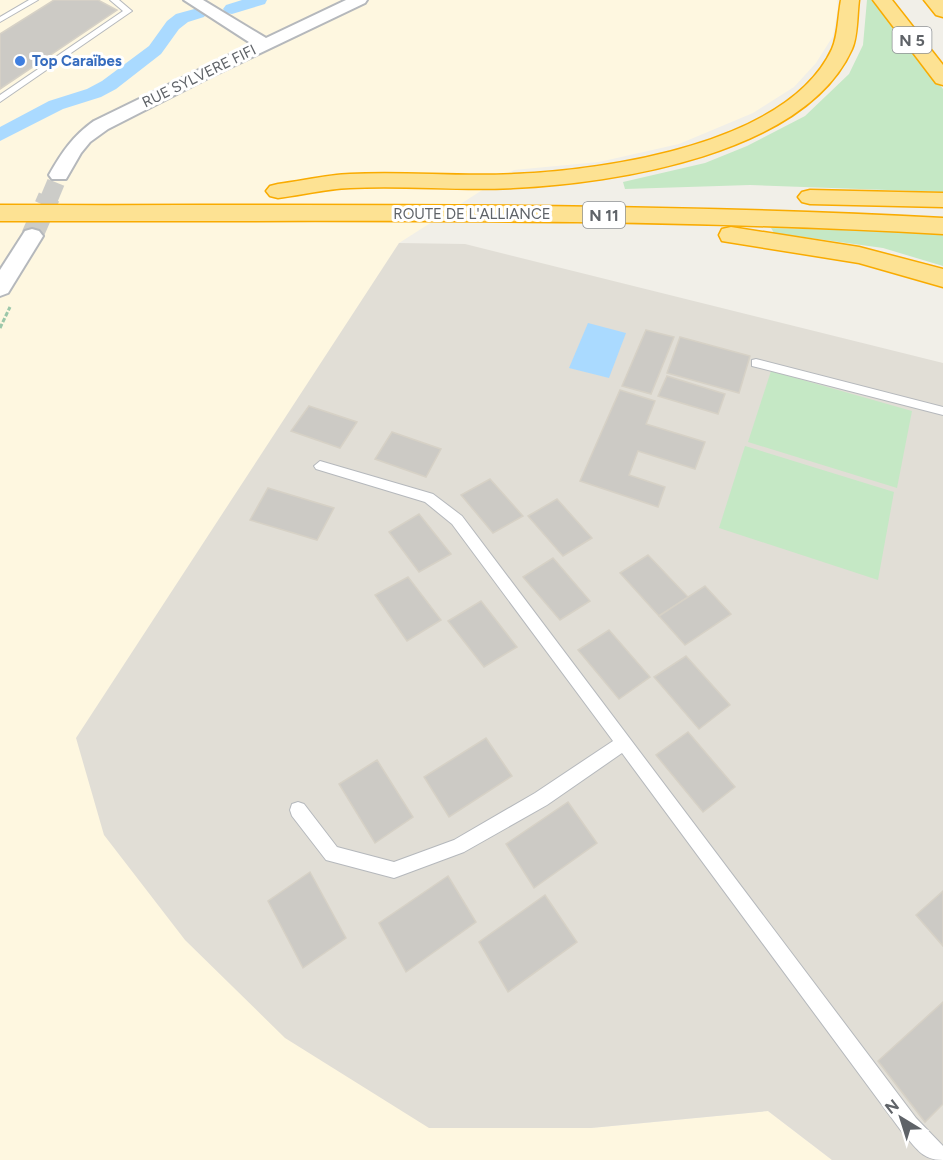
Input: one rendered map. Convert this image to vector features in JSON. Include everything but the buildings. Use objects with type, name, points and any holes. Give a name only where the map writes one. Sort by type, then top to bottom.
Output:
[{"type":"highway","points":[[258,197],[349,181],[513,181],[561,177],[651,164],[700,150],[726,141],[785,112],[822,83],[847,42],[851,21],[850,0]]},
{"type":"highway","name":"N 5","points":[[882,0],[943,79]]},
{"type":"highway","points":[[933,0],[943,11]]},
{"type":"highway","name":"ROUTE DE L'ALLIANCE","points":[[0,192],[258,197],[943,226]]},
{"type":"highway","name":"ROUTE DE L'ALLIANCE","points":[[0,213],[258,197],[733,195]]},
{"type":"highway","points":[[791,196],[943,200]]},
{"type":"highway","points":[[258,197],[371,225],[583,235],[723,234],[860,255],[943,278]]},
{"type":"street","points":[[192,0],[264,44]]},
{"type":"street","name":"RUE SYLVERE FIFI","points":[[59,175],[72,151],[83,138],[101,125],[264,44],[359,0]]},
{"type":"street","points":[[0,288],[32,236]]},
{"type":"lane","points":[[0,20],[34,0]]},
{"type":"lane","points":[[0,99],[128,11],[114,0]]},
{"type":"lane","points":[[756,363],[943,411]]},
{"type":"lane","points":[[320,466],[429,498],[457,520],[909,1125],[928,1147],[943,1158]]},
{"type":"lane","points":[[298,810],[332,854],[394,870],[458,846],[541,799],[624,743]]},
{"type":"shaded area","points":[[0,0],[837,0],[833,36],[816,63],[794,87],[753,113],[679,144],[599,162],[514,170],[399,243],[591,1128],[768,1111],[832,1160],[0,1160]]},
{"type":"shaded area","points":[[399,243],[465,244],[943,363],[943,1160],[832,1160],[768,1111],[591,1128],[429,1128],[285,1038],[185,940],[104,835],[76,738]]},
{"type":"green space","points":[[867,0],[877,0],[943,89],[943,192],[750,185],[625,189],[623,182],[705,163],[747,146],[805,116],[849,74],[863,45]]},
{"type":"green space","points":[[771,228],[943,233],[943,266],[883,248],[774,233]]},
{"type":"green space","points":[[771,371],[912,411],[897,488],[748,442]]},
{"type":"green space","points":[[745,446],[894,492],[878,580],[719,528]]},
{"type":"water","points":[[588,323],[626,333],[609,378],[569,368]]},
{"type":"waterway","points":[[232,9],[259,0]]},
{"type":"waterway","points":[[0,135],[56,105],[94,93],[109,85],[155,50],[173,25],[182,18],[198,13]]},
{"type":"tunnel","points":[[49,199],[59,175]]},
{"type":"tunnel","points":[[32,236],[49,197]]},
{"type":"place","name":"Top Caraïbes","points":[[20,61]]}]
